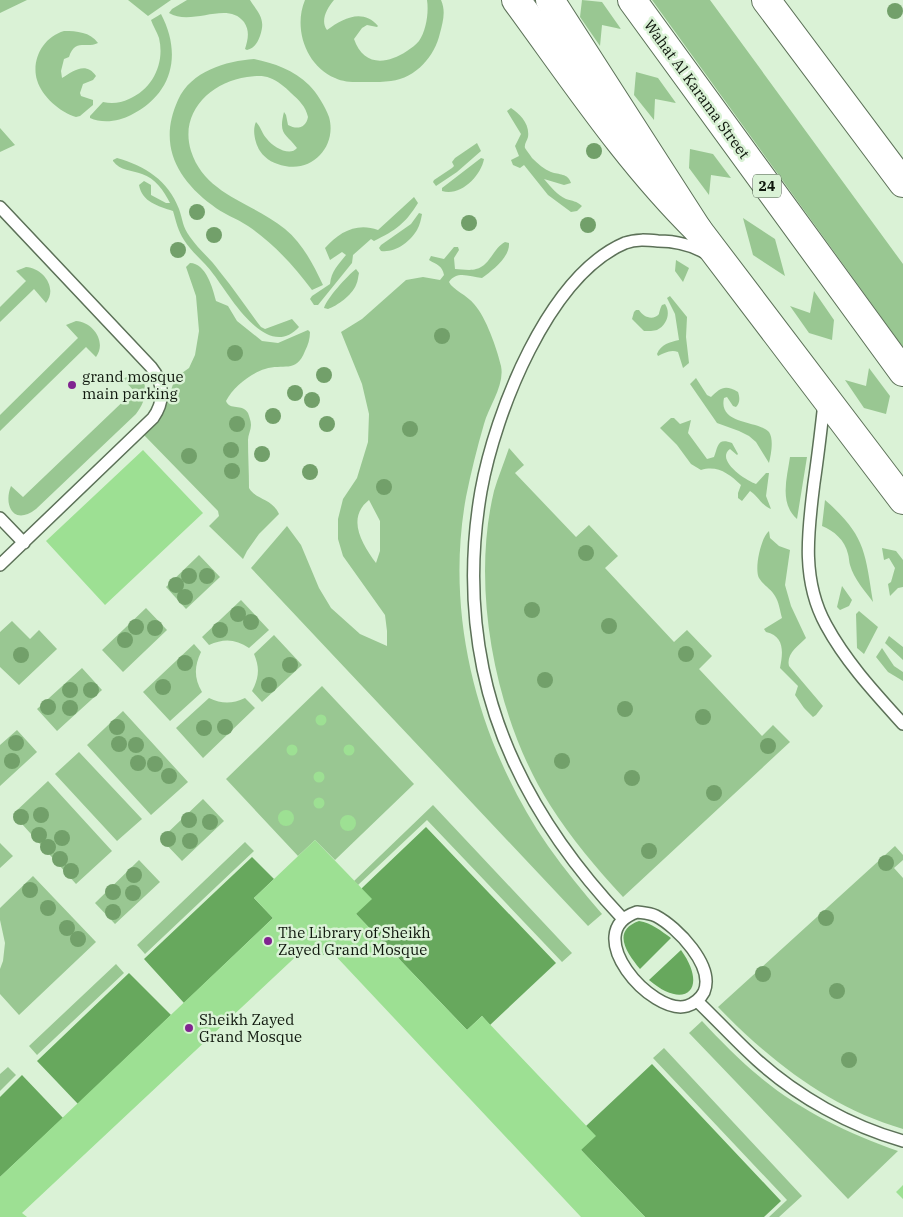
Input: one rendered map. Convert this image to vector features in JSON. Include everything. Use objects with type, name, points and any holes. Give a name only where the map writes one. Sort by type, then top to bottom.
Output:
[{"type":"main road","points":[[516,0],[620,143],[668,201],[698,230]]},
{"type":"main road","points":[[550,0],[698,230],[903,500]]},
{"type":"main road","name":"Wahat Al Karama Street","points":[[632,0],[903,372]]},
{"type":"main road","points":[[770,3],[903,183]]},
{"type":"lane","points":[[0,207],[152,367],[162,387],[160,404],[153,418],[0,565]]},
{"type":"lane","points":[[623,919],[584,877],[556,838],[522,780],[510,755],[493,710],[482,667],[476,623],[474,579],[481,491],[491,448],[505,405],[522,364],[544,325],[569,289],[590,265],[621,246],[639,240],[668,241],[684,244],[700,250],[727,268]]},
{"type":"lane","points":[[825,396],[807,553],[812,589],[825,624],[837,644],[864,681],[903,724]]},
{"type":"lane","points":[[0,518],[24,543]]},
{"type":"lane","points":[[637,912],[648,913],[666,923],[682,937],[698,957],[706,977],[706,986],[697,1001],[688,1006],[677,1007],[656,998],[636,981],[622,962],[614,942],[615,932],[623,919],[637,912]]},
{"type":"lane","points":[[697,1001],[758,1061],[808,1098],[863,1127],[903,1141]]},
{"type":"shaded area","points":[[0,0],[27,0],[0,13]]},
{"type":"shaded area","points":[[128,0],[171,0],[148,16]]},
{"type":"shaded area","points":[[187,0],[250,0],[262,21],[260,36],[253,47],[247,50],[245,49],[248,32],[244,22],[237,16],[219,13],[178,17],[169,13]]},
{"type":"shaded area","points":[[305,0],[334,0],[324,19],[327,30],[346,19],[359,16],[366,17],[378,26],[367,25],[362,28],[354,39],[363,54],[376,60],[391,59],[399,56],[418,42],[426,22],[427,0],[441,0],[444,12],[443,21],[434,50],[416,71],[400,79],[388,81],[360,82],[339,80],[316,65],[305,45],[301,22]]},
{"type":"shaded area","points":[[582,0],[602,2],[621,29],[602,25],[600,46],[580,17]]},
{"type":"shaded area","points":[[652,0],[710,0],[903,264],[903,347]]},
{"type":"shaded area","points":[[161,14],[171,44],[172,58],[170,72],[156,96],[145,106],[127,117],[106,121],[90,118],[103,102],[116,103],[126,100],[137,95],[151,82],[158,66],[160,47],[159,38],[151,20]]},
{"type":"shaded area","points":[[64,31],[87,34],[98,43],[78,46],[69,57],[64,59],[61,71],[62,78],[75,70],[84,68],[92,71],[96,76],[93,80],[83,84],[80,93],[81,96],[93,100],[93,105],[76,117],[52,103],[39,86],[37,80],[36,65],[40,50],[50,38]]},
{"type":"shaded area","points":[[254,59],[290,71],[312,88],[318,96],[329,117],[331,127],[330,137],[321,154],[314,161],[296,167],[278,164],[262,154],[258,148],[255,136],[256,122],[270,142],[277,148],[290,152],[297,148],[284,133],[282,120],[284,112],[288,125],[295,127],[303,126],[308,117],[306,110],[297,98],[284,86],[265,76],[247,77],[221,85],[201,101],[194,112],[190,124],[188,137],[191,151],[198,166],[218,188],[272,220],[297,241],[323,285],[312,290],[266,240],[248,226],[216,208],[199,195],[180,172],[170,145],[172,116],[178,100],[191,82],[210,69],[232,62]]},
{"type":"shaded area","points":[[636,72],[658,78],[676,103],[655,99],[654,120],[634,95]]},
{"type":"shaded area","points":[[511,108],[521,116],[526,124],[528,137],[525,148],[532,158],[551,172],[568,177],[570,180],[571,183],[564,185],[544,179],[560,195],[582,206],[577,211],[571,212],[548,195],[524,165],[520,168],[513,165],[511,160],[519,156],[515,146],[521,134],[507,111]]},
{"type":"shaded area","points":[[0,128],[15,145],[0,152]]},
{"type":"shaded area","points":[[477,143],[481,151],[457,172],[436,186],[433,182],[434,180],[454,166],[452,162],[455,158]]},
{"type":"shaded area","points":[[690,149],[713,154],[731,178],[711,175],[709,195],[689,168]]},
{"type":"shaded area","points":[[117,158],[146,170],[169,190],[179,209],[187,233],[231,286],[261,327],[265,329],[292,319],[299,327],[287,336],[274,337],[250,322],[210,270],[187,245],[177,226],[173,211],[156,205],[143,196],[139,185],[144,181],[151,185],[151,195],[166,203],[170,203],[159,186],[147,176],[119,167],[113,161]]},
{"type":"shaded area","points":[[481,158],[484,159],[482,166],[469,184],[456,191],[442,191],[442,188]]},
{"type":"shaded area","points":[[414,197],[418,203],[409,216],[394,230],[374,241],[371,239],[353,255],[352,263],[318,305],[314,305],[310,299],[330,284],[334,271],[346,255],[342,252],[330,260],[325,248],[330,242],[342,233],[356,228],[363,227],[378,230]]},
{"type":"shaded area","points":[[419,213],[422,214],[420,224],[410,239],[402,246],[392,250],[381,251],[379,248],[381,245],[411,224]]},
{"type":"shaded area","points":[[743,218],[775,239],[785,276],[753,255]]},
{"type":"shaded area","points":[[505,242],[509,243],[507,253],[500,263],[482,278],[460,275],[452,278],[449,282],[471,301],[483,317],[497,351],[502,373],[499,388],[486,417],[466,497],[460,543],[460,588],[464,634],[473,679],[486,723],[503,766],[524,807],[548,846],[602,914],[588,926],[251,568],[287,526],[301,545],[319,588],[331,608],[360,634],[387,646],[385,615],[343,556],[338,539],[338,519],[343,499],[357,478],[368,442],[369,414],[362,384],[341,332],[362,319],[406,280],[423,277],[440,280],[444,275],[442,269],[429,260],[431,256],[444,259],[454,247],[458,247],[459,250],[454,258],[455,269],[474,270],[485,264]],"holes":[[[369,500],[380,521],[380,551],[376,563],[366,548],[357,523],[362,507]]]},
{"type":"shaded area","points":[[676,260],[689,268],[683,282],[675,271]]},
{"type":"shaded area","points":[[190,263],[200,267],[208,277],[216,301],[228,306],[237,321],[262,341],[278,343],[308,330],[310,332],[307,346],[297,363],[288,366],[272,367],[254,374],[243,381],[226,401],[230,406],[243,408],[248,413],[250,420],[251,427],[248,440],[249,488],[272,505],[279,514],[259,534],[243,559],[209,526],[219,516],[218,511],[143,434],[157,419],[168,400],[175,378],[189,368],[195,355],[199,331],[196,296],[186,267]]},
{"type":"shaded area","points":[[26,267],[38,271],[47,280],[50,291],[49,297],[46,303],[34,289],[0,322],[0,307],[26,281],[16,271]]},
{"type":"shaded area","points":[[356,269],[359,273],[358,279],[351,293],[336,305],[328,309],[324,308],[338,287]]},
{"type":"shaded area","points":[[814,291],[834,320],[832,340],[809,333],[790,306],[810,313]]},
{"type":"shaded area","points":[[670,296],[687,317],[686,337],[689,363],[683,368],[678,352],[670,351],[658,356],[657,354],[663,346],[679,340],[675,314],[667,298]]},
{"type":"shaded area","points":[[665,304],[668,311],[666,322],[657,330],[644,331],[632,319],[636,310],[639,310],[648,317],[657,316],[662,305]]},
{"type":"shaded area","points":[[76,321],[88,325],[99,339],[99,351],[96,357],[86,347],[0,431],[0,415],[78,338],[66,325]]},
{"type":"shaded area","points":[[869,368],[890,396],[886,414],[864,408],[845,380],[866,386]]},
{"type":"shaded area","points":[[132,374],[142,378],[145,388],[143,401],[136,414],[36,509],[22,515],[12,511],[8,500],[11,486],[23,497],[134,391],[123,379]]},
{"type":"shaded area","points":[[696,378],[707,395],[711,397],[723,388],[730,388],[738,392],[739,400],[736,407],[733,406],[727,397],[724,398],[724,407],[727,413],[740,421],[764,428],[769,432],[772,443],[769,463],[756,442],[749,436],[717,423],[690,384]]},
{"type":"shaded area","points":[[671,418],[674,418],[680,424],[691,420],[688,433],[707,459],[714,457],[717,447],[721,442],[727,441],[732,443],[738,454],[730,449],[726,454],[726,459],[739,475],[756,484],[766,473],[769,473],[766,496],[771,509],[750,491],[742,501],[738,498],[741,485],[728,474],[713,469],[701,470],[691,464],[677,445],[660,428]]},
{"type":"shaded area","points":[[509,448],[524,465],[515,473],[576,537],[589,525],[618,556],[605,568],[674,642],[687,630],[712,656],[699,669],[762,736],[773,725],[790,742],[623,897],[584,852],[550,805],[531,771],[515,734],[502,694],[493,653],[487,611],[485,570],[487,529],[494,491]]},
{"type":"shaded area","points":[[790,457],[807,457],[797,519],[791,513],[786,498],[786,482]]},
{"type":"shaded area","points":[[825,500],[838,512],[856,534],[868,569],[873,602],[854,575],[847,549],[842,540],[835,533],[822,526]]},
{"type":"shaded area","points":[[769,531],[770,538],[779,546],[790,550],[785,585],[791,606],[806,638],[791,654],[789,666],[823,706],[813,717],[795,695],[798,686],[780,668],[782,651],[780,641],[764,629],[782,618],[776,598],[759,578],[757,568],[761,546]]},
{"type":"shaded area","points":[[882,548],[896,551],[903,560],[903,587],[898,588],[890,596],[888,584],[891,582],[895,568],[889,558],[884,560]]},
{"type":"shaded area","points":[[199,555],[220,577],[186,609],[166,587]]},
{"type":"shaded area","points":[[842,586],[852,600],[849,606],[840,610],[837,607]]},
{"type":"shaded area","points":[[241,600],[269,630],[249,648],[230,640],[209,645],[202,637]]},
{"type":"shaded area","points":[[146,608],[167,630],[123,672],[102,650]]},
{"type":"shaded area","points":[[859,611],[878,627],[864,654],[857,648],[856,614]]},
{"type":"shaded area","points":[[12,621],[30,639],[39,630],[57,649],[19,685],[0,667],[0,632]]},
{"type":"shaded area","points":[[274,635],[302,665],[262,702],[252,691],[258,673],[254,654]]},
{"type":"shaded area","points":[[889,636],[903,647],[903,660],[885,643]]},
{"type":"shaded area","points":[[194,644],[201,652],[196,672],[197,682],[202,692],[170,721],[143,692]]},
{"type":"shaded area","points":[[882,648],[894,666],[903,672],[903,681],[888,672],[876,657]]},
{"type":"shaded area","points":[[82,668],[102,690],[57,731],[37,709]]},
{"type":"shaded area","points":[[322,686],[414,784],[335,860],[315,840],[298,856],[226,779]]},
{"type":"shaded area","points":[[209,698],[227,702],[245,698],[255,708],[203,758],[176,728]]},
{"type":"shaded area","points":[[123,711],[188,782],[151,815],[87,745]]},
{"type":"shaded area","points":[[17,730],[37,752],[0,786],[0,745]]},
{"type":"shaded area","points":[[79,752],[142,819],[117,841],[55,774]]},
{"type":"shaded area","points":[[48,781],[112,851],[76,884],[13,814]]},
{"type":"shaded area","points":[[203,799],[224,821],[182,861],[161,839]]},
{"type":"shaded area","points":[[433,805],[572,953],[562,962],[427,820],[358,885],[354,881]]},
{"type":"shaded area","points":[[426,827],[556,963],[490,1025],[482,1016],[467,1030],[356,914],[362,888]]},
{"type":"shaded area","points":[[245,842],[254,851],[145,954],[137,945]]},
{"type":"shaded area","points":[[0,843],[13,856],[0,868]]},
{"type":"shaded area","points":[[895,846],[903,855],[903,860],[894,868],[903,878],[903,1129],[851,1109],[803,1080],[759,1046],[718,1007]]},
{"type":"shaded area","points":[[252,857],[274,879],[254,898],[273,918],[184,1003],[144,959]]},
{"type":"shaded area","points":[[139,860],[160,882],[115,924],[95,903]]},
{"type":"shaded area","points":[[33,876],[96,942],[19,1015],[0,994],[0,969],[5,943],[0,920],[0,908]]},
{"type":"shaded area","points":[[639,921],[652,925],[671,938],[640,969],[630,956],[624,943],[626,930],[630,925]]},
{"type":"shaded area","points":[[681,950],[689,964],[693,976],[693,985],[689,991],[682,994],[673,994],[649,980]]},
{"type":"shaded area","points":[[116,964],[124,973],[37,1055],[29,1046]]},
{"type":"shaded area","points":[[129,973],[171,1015],[78,1104],[37,1061]]},
{"type":"shaded area","points":[[702,1021],[752,1070],[808,1111],[861,1137],[898,1151],[848,1199],[689,1033]]},
{"type":"shaded area","points":[[664,1048],[802,1196],[779,1217],[769,1217],[787,1200],[653,1058]]},
{"type":"shaded area","points":[[652,1064],[781,1201],[764,1217],[645,1217],[581,1150],[586,1126]]},
{"type":"shaded area","points":[[8,1067],[16,1075],[0,1091],[0,1074]]},
{"type":"shaded area","points":[[22,1075],[63,1118],[0,1177],[0,1097]]},
{"type":"building","points":[[143,450],[203,513],[105,605],[46,541]]},
{"type":"building","points":[[321,714],[327,720],[321,726],[315,720]]},
{"type":"building","points":[[292,744],[298,750],[292,756],[286,750]]},
{"type":"building","points":[[347,745],[351,745],[354,750],[353,754],[347,755],[344,752],[344,748]]},
{"type":"building","points":[[317,772],[321,772],[324,777],[323,781],[317,782],[314,779],[314,775]]},
{"type":"building","points":[[319,797],[325,803],[319,809],[313,803]]},
{"type":"building","points":[[283,810],[289,810],[294,815],[292,824],[283,826],[278,821],[278,815]]},
{"type":"building","points":[[345,815],[351,815],[356,820],[354,829],[345,831],[340,826],[340,820]]},
{"type":"building","name":"Sheikh Zayed Grand Mosque","points":[[315,840],[372,899],[356,914],[467,1030],[482,1016],[596,1136],[581,1150],[645,1217],[581,1217],[331,951],[318,956],[308,953],[305,948],[22,1213],[27,1217],[0,1217],[0,1177],[273,918],[254,898]]},
{"type":"building","points":[[903,1185],[903,1199],[896,1192]]},
{"type":"place","name":"grand mosque main parking","points":[[72,385]]},
{"type":"place","name":"The Library of Sheikh Zayed Grand Mosque","points":[[268,941]]},
{"type":"place","name":"Sheikh Zayed Grand Mosque","points":[[189,1028]]}]
